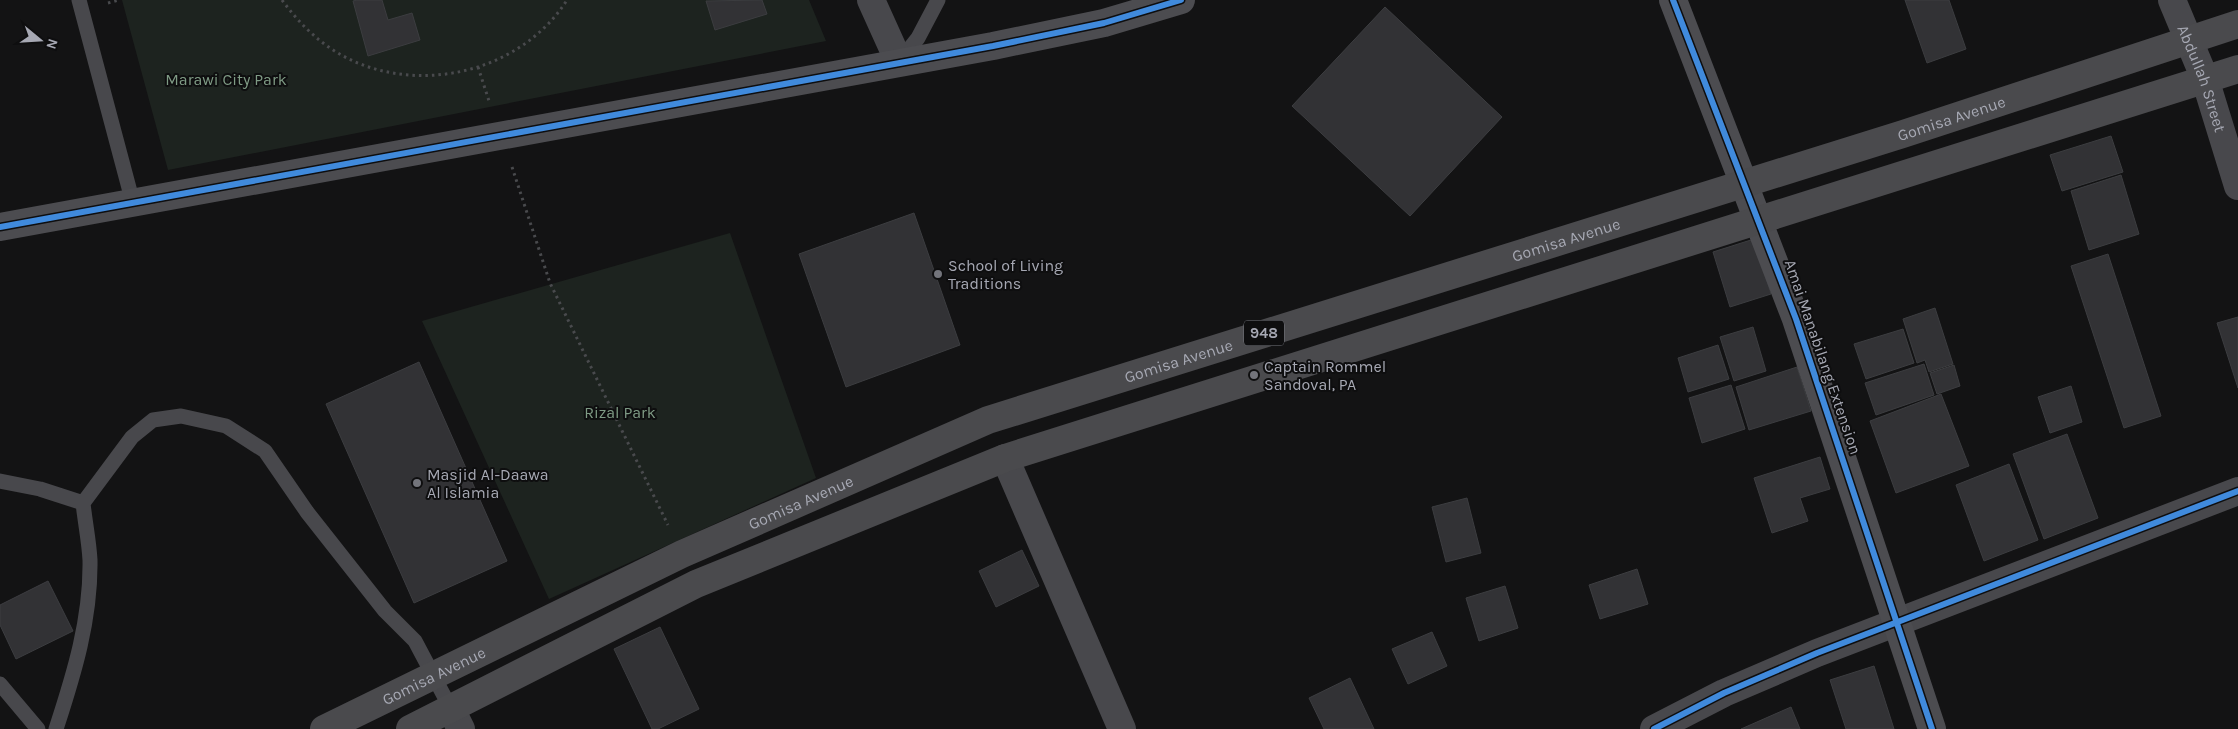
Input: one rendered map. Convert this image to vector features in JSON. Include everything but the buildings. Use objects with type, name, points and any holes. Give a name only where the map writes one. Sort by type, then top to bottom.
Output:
[{"type":"main road","name":"Gomisa Avenue","points":[[324,729],[434,677],[682,554],[988,420],[1744,183],[2238,24]]},
{"type":"main road","name":"948","points":[[410,729],[456,719],[696,584],[1005,458],[2238,69]]},
{"type":"street","points":[[871,0],[899,62]]},
{"type":"street","points":[[0,227],[993,46],[1104,23],[1181,0]]},
{"type":"street","name":"Amai Manabilang Extension","points":[[1673,0],[1796,319],[1932,729]]},
{"type":"street","name":"Abdullah Street","points":[[2172,0],[2205,79],[2238,186]]},
{"type":"street","points":[[1005,458],[1122,729]]},
{"type":"street","points":[[1654,729],[1724,693],[1817,653],[2238,491]]},
{"type":"lane","points":[[79,0],[133,203]]},
{"type":"lane","points":[[899,62],[918,38],[938,0]]},
{"type":"lane","points":[[56,729],[75,673],[86,622],[90,560],[83,503],[132,437],[153,420],[181,416],[226,426],[265,451],[307,512],[385,612],[415,640],[456,719]]},
{"type":"lane","points":[[0,481],[40,490],[83,503]]},
{"type":"lane","points":[[0,684],[38,729]]},
{"type":"path","points":[[282,0],[296,18],[331,49],[374,69],[397,74],[421,76],[444,75],[478,67],[511,53],[548,24],[567,0]]},
{"type":"path","points":[[478,67],[550,283],[682,554]]},
{"type":"green space","name":"Marawi City Park","points":[[122,0],[809,0],[826,41],[168,170]]},
{"type":"green space","name":"Rizal Park","points":[[730,233],[816,478],[549,599],[422,321]]},
{"type":"cycle path","points":[[0,227],[993,46],[1104,23],[1181,0]]},
{"type":"cycle path","points":[[1673,0],[1796,319],[1932,729]]},
{"type":"cycle path","points":[[1654,729],[1724,693],[1817,653],[2238,491]]},
{"type":"place","name":"School of Living Traditions","points":[[938,274]]},
{"type":"place","name":"Captain Rommel Sandoval, PA","points":[[1254,375]]},
{"type":"place","name":"Masjid Al-Daawa Al Islamia","points":[[417,483]]}]
